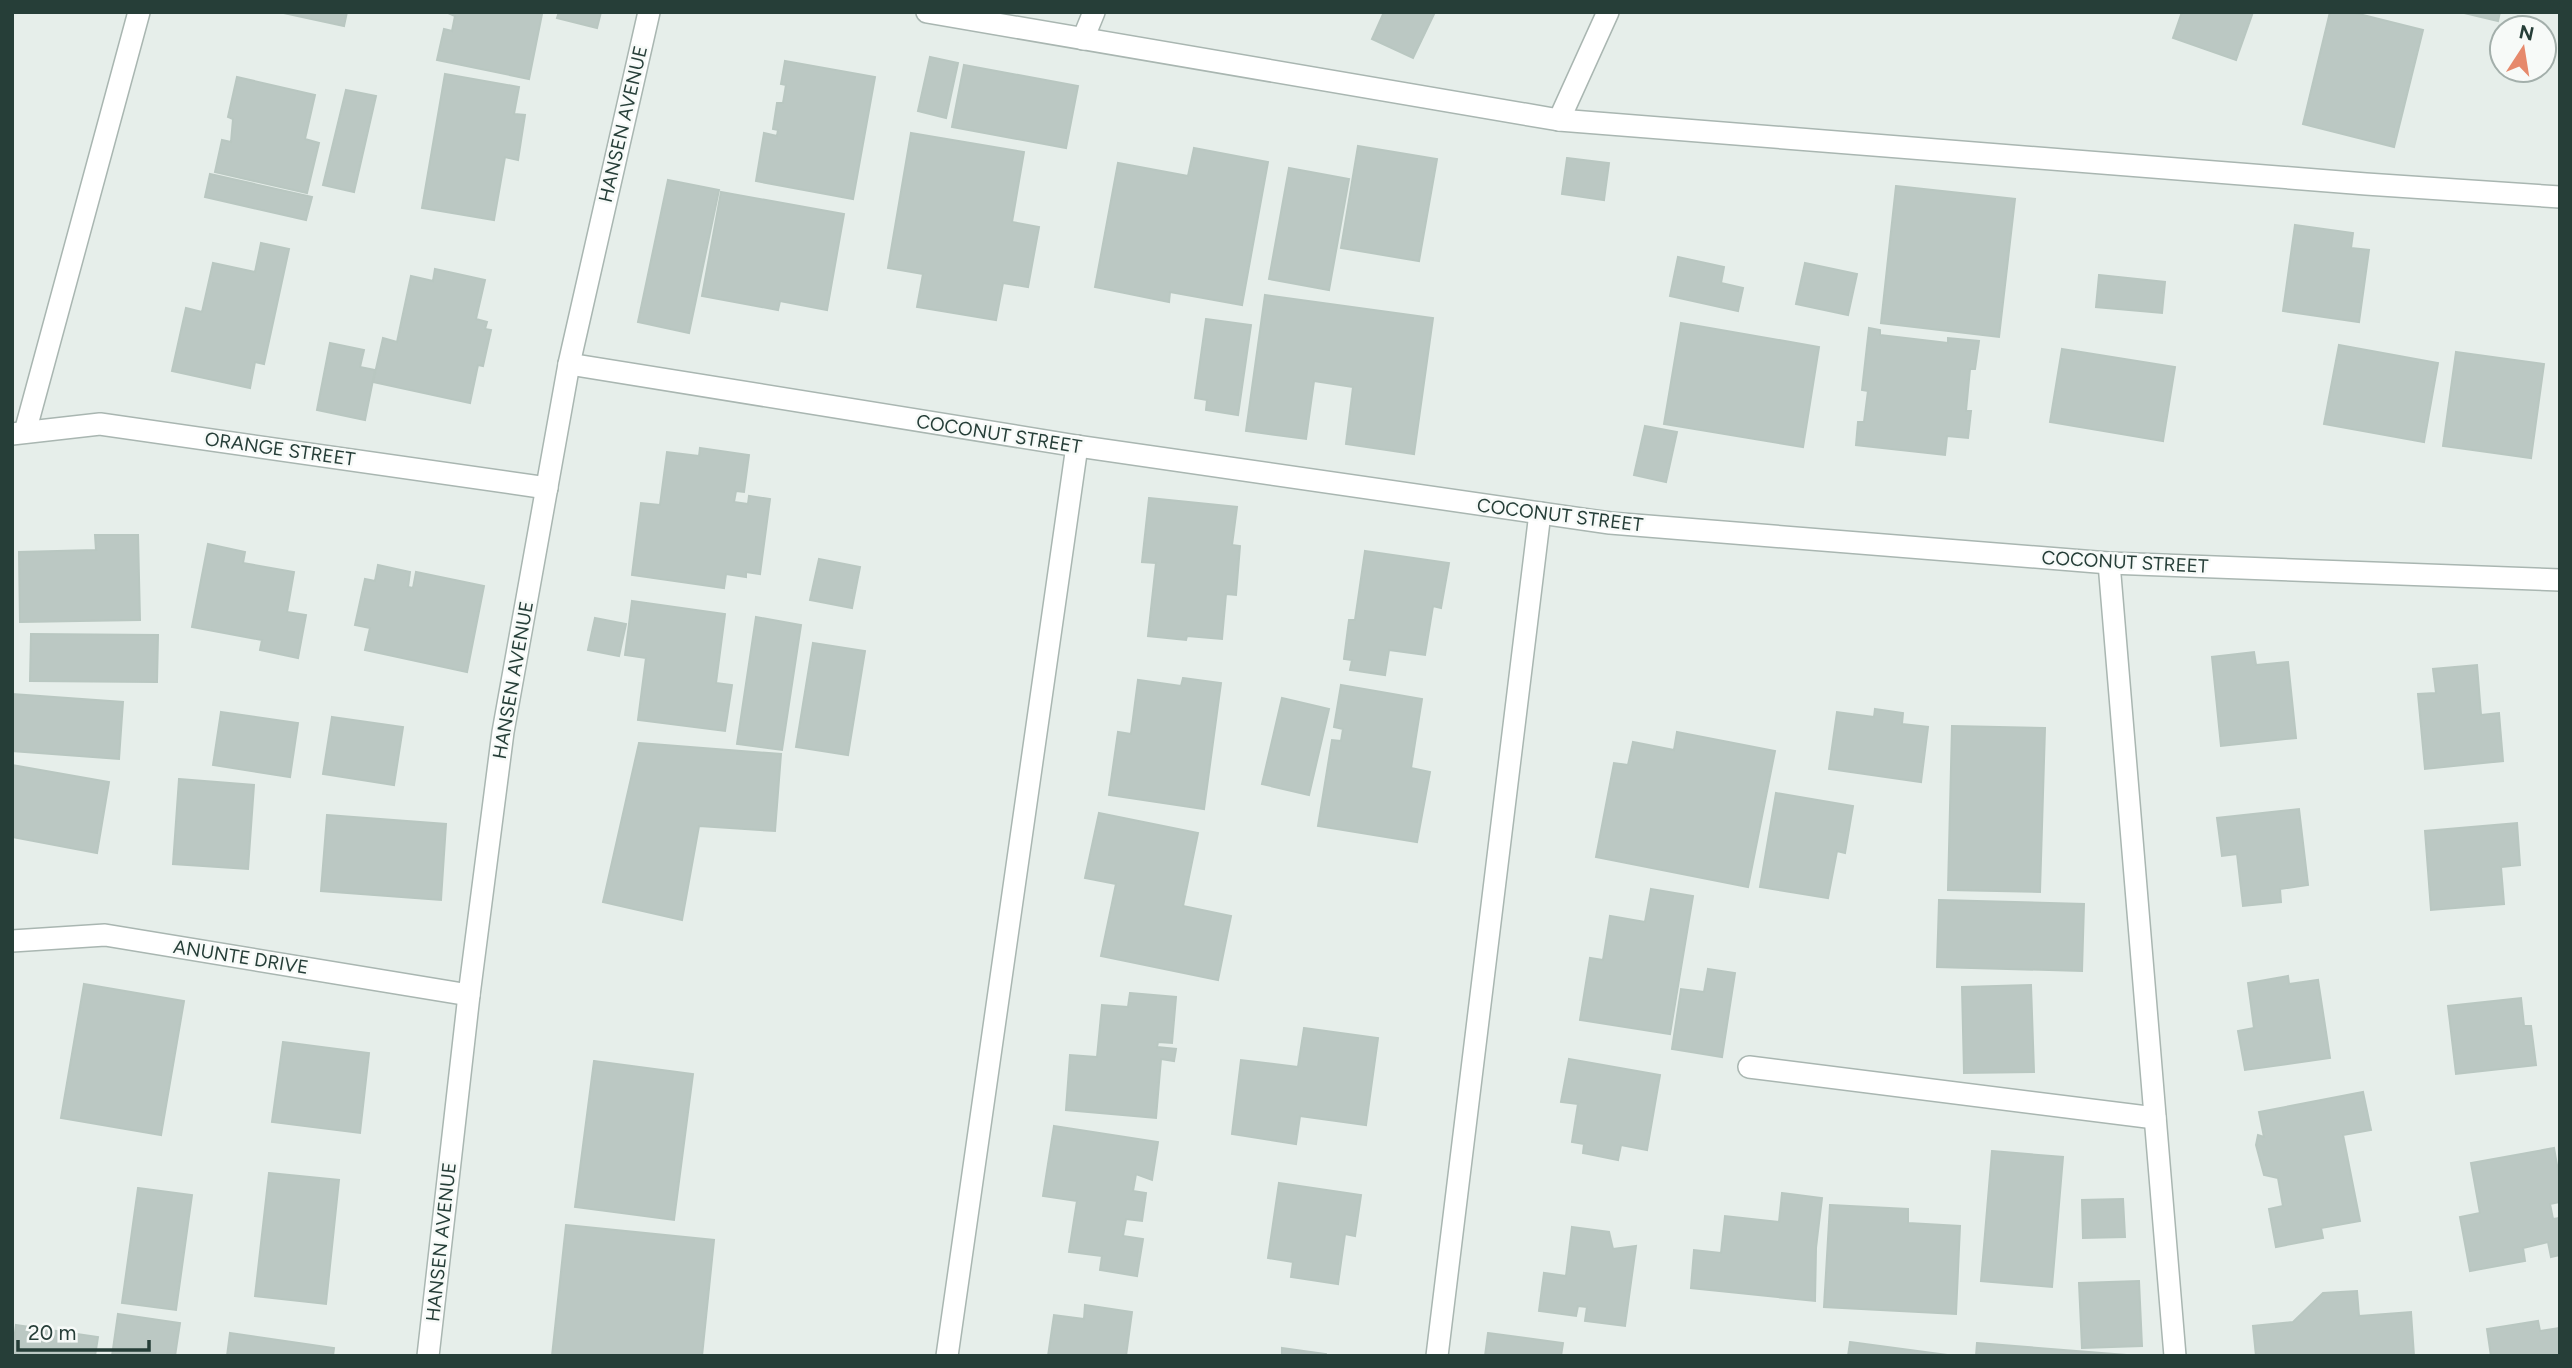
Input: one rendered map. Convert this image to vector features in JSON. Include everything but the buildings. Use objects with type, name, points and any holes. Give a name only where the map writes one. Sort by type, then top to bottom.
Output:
[{"type":"street","points":[[18,433],[139,12]]},
{"type":"street","name":"HANSEN AVENUE","points":[[428,1356],[469,995],[503,732],[569,364],[649,12]]},
{"type":"street","points":[[928,12],[1559,120],[2560,197]]},
{"type":"street","points":[[1083,39],[1094,12]]},
{"type":"street","points":[[1559,120],[1608,12]]},
{"type":"street","name":"COCONUT STREET","points":[[569,364],[1077,446],[1610,523],[2109,563],[2560,580]]},
{"type":"street","name":"ORANGE STREET","points":[[18,433],[100,424],[547,488]]},
{"type":"street","points":[[947,1356],[1077,446]]},
{"type":"street","points":[[1437,1356],[1540,513]]},
{"type":"street","points":[[2109,563],[2175,1356]]},
{"type":"street","name":"ANUNTE DRIVE","points":[[12,941],[105,935],[469,995]]},
{"type":"street","points":[[1749,1067],[2155,1118]]}]
